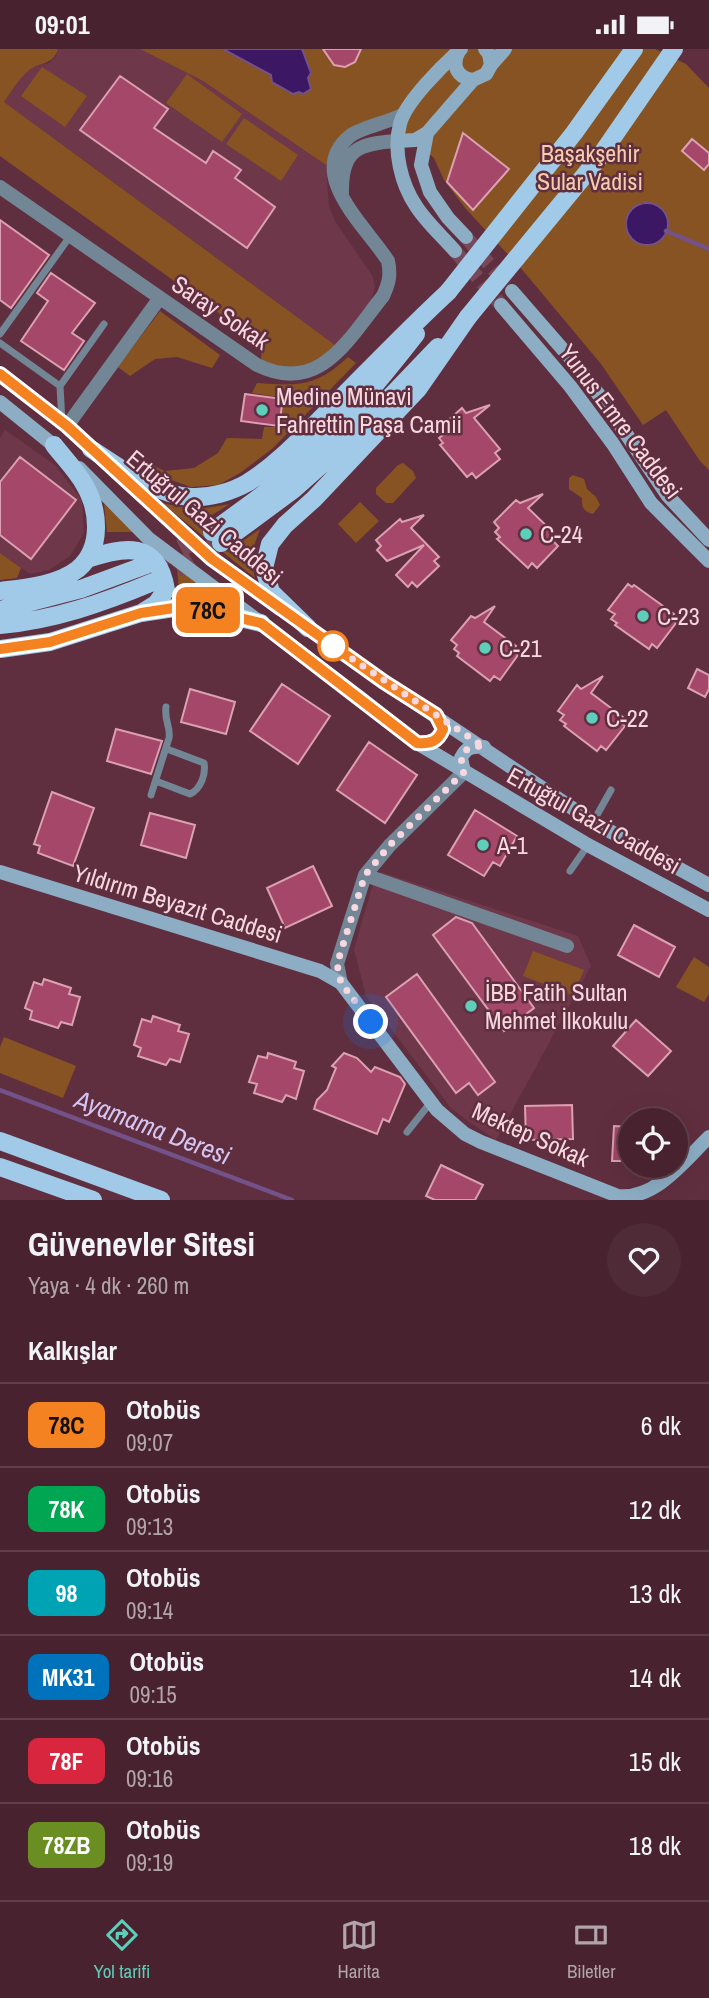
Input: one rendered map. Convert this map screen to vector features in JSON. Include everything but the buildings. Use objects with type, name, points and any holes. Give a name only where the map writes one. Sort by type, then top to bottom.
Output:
[{"type":"main road","points":[[468,317],[405,379],[345,444],[293,489],[216,537],[323,441],[395,361],[574,133],[634,49]]},
{"type":"main road","points":[[308,628],[271,592],[264,568],[270,544],[285,525],[314,499],[418,389],[468,317],[597,159],[674,49]]},
{"type":"main road","points":[[91,449],[145,482],[167,492],[191,497],[222,494],[247,483],[280,458],[447,292]]},
{"type":"main road","points":[[0,591],[24,588],[76,570],[86,559],[96,533],[95,509],[84,483],[54,445]]},
{"type":"main road","points":[[86,559],[126,548],[143,552],[151,558],[164,579],[166,590],[156,604],[141,613]]},
{"type":"main road","points":[[0,610],[81,589],[146,565]]},
{"type":"main road","points":[[0,625],[67,613],[105,602],[153,582]]},
{"type":"main road","points":[[0,649],[50,642],[141,613],[174,608],[206,610],[261,623]]},
{"type":"main road","points":[[0,1141],[161,1200]]},
{"type":"main road","points":[[0,1167],[93,1200]]},
{"type":"street","points":[[461,49],[455,58],[456,69],[464,78],[473,80]]},
{"type":"street","points":[[455,251],[409,195],[403,179],[398,141],[400,122],[404,114],[427,83],[461,49]]},
{"type":"street","points":[[485,49],[491,65]]},
{"type":"street","points":[[342,198],[344,168],[351,154],[367,144],[415,140],[427,134],[473,80],[484,76],[505,49]]},
{"type":"street","name":"Saray Sokak","points":[[0,187],[72,235],[159,299],[269,371],[290,375],[317,369],[336,354],[383,296],[390,273],[388,261],[342,198],[333,180],[332,168],[335,158],[350,135],[390,122],[404,114]]},
{"type":"street","points":[[427,134],[421,165],[430,191],[448,218],[466,237]]},
{"type":"street","name":"Yunus Emre Caddesi","points":[[512,291],[579,368],[668,496],[709,540]]},
{"type":"street","points":[[65,424],[159,299]]},
{"type":"street","name":"Yunus Emre Caddesi","points":[[501,305],[577,395],[651,503],[709,561]]},
{"type":"street","name":"Ertuğrul Gazi Caddesi","points":[[0,374],[65,424],[212,559],[384,682],[593,821],[709,885]]},
{"type":"street","name":"Ertuğtul Gazi Caddesi","points":[[0,402],[69,457],[148,538],[417,743],[588,845],[709,909]]},
{"type":"street","points":[[417,743],[427,744],[438,738],[443,729],[436,715]]},
{"type":"street","points":[[341,983],[337,964],[365,875],[390,845],[464,772],[461,758],[466,750],[476,746],[484,747]]},
{"type":"street","name":"Yıldırım Beyazıt Caddesi","points":[[0,872],[320,971],[341,983]]},
{"type":"street","points":[[365,875],[568,946]]},
{"type":"street","name":"Mektep Sokak","points":[[341,983],[431,1102],[451,1123],[481,1142],[629,1198],[649,1192],[709,1137]]},
{"type":"lane","points":[[0,334],[72,235]]},
{"type":"lane","points":[[65,424],[60,386],[104,324]]},
{"type":"lane","points":[[0,343],[60,386]]},
{"type":"lane","points":[[151,795],[170,732],[164,718],[166,707]]},
{"type":"lane","points":[[156,781],[190,794],[197,791],[204,776],[204,763],[167,749]]},
{"type":"lane","points":[[593,821],[611,790]]},
{"type":"lane","points":[[570,871],[588,845]]},
{"type":"lane","points":[[407,1132],[431,1102]]},
{"type":"shaded area","points":[[58,49],[140,49],[203,81],[326,165],[329,207],[335,221],[373,277],[375,287],[370,305],[335,345],[4,102],[25,73],[33,67],[49,63],[56,57]]},
{"type":"shaded area","points":[[223,49],[302,49],[311,73],[308,78],[311,89],[303,94],[293,94],[272,82],[271,75]]},
{"type":"shaded area","points":[[647,203],[662,209],[668,224],[662,239],[647,245],[632,239],[626,224],[632,209]]},
{"type":"shaded area","points":[[5,430],[55,465],[82,500],[84,533],[70,556],[49,570],[30,574],[0,553],[0,438]]},
{"type":"shaded area","name":"İBB Fatih Sultan Mehmet İlkokulu","points":[[381,872],[578,936],[591,966],[496,1140],[451,1108],[366,996],[354,949],[373,884]]},
{"type":"green space","points":[[0,49],[58,49],[53,58],[25,74],[4,102],[335,345],[315,364],[288,371],[261,360],[262,344],[0,156]]},
{"type":"green space","name":"Başakşehir Sular Vadisi","points":[[140,49],[655,49],[686,64],[709,88],[709,470],[666,410],[643,425],[601,364],[525,273],[466,209],[444,180],[434,158],[405,134],[391,118],[335,149],[326,165],[203,81]]},
{"type":"green space","points":[[42,67],[87,96],[65,127],[21,96]]},
{"type":"green space","points":[[187,74],[242,114],[222,142],[166,103]]},
{"type":"green space","points":[[244,118],[298,155],[281,181],[226,144]]},
{"type":"green space","points":[[160,311],[220,355],[212,368],[177,357],[155,359],[130,376],[118,367]]},
{"type":"green space","points":[[348,357],[356,363],[272,449],[240,473],[218,485],[191,487],[138,468],[142,461],[165,471],[194,468],[218,453],[227,438],[262,439],[264,427],[280,427],[284,398],[252,393],[257,383],[306,382],[326,374]]},
{"type":"green space","points":[[403,463],[413,471],[416,478],[393,503],[386,503],[376,494],[376,488]]},
{"type":"green space","points":[[573,475],[584,479],[587,489],[596,497],[600,505],[593,514],[584,509],[582,498],[569,489],[569,478]]},
{"type":"green space","points":[[360,502],[379,521],[356,543],[338,524]]},
{"type":"green space","points":[[162,503],[194,510],[230,504],[204,520],[227,552],[260,529],[250,557],[255,578]]},
{"type":"green space","points":[[104,504],[135,532],[107,532]]},
{"type":"green space","points":[[0,553],[21,568],[17,578],[0,580]]},
{"type":"green space","points":[[177,567],[208,593],[179,590]]},
{"type":"green space","points":[[533,951],[584,970],[573,995],[523,976]]},
{"type":"green space","points":[[694,957],[709,967],[709,994],[704,1002],[676,987]]},
{"type":"green space","points":[[4,1037],[76,1066],[63,1098],[0,1073],[0,1047]]},
{"type":"waterway","points":[[666,231],[709,249]]},
{"type":"waterway","name":"Ayamama Deresi","points":[[0,1090],[292,1200]]},
{"type":"tunnel","points":[[466,237],[507,285]]},
{"type":"tunnel","points":[[455,251],[501,305]]},
{"type":"tunnel","points":[[156,560],[212,532]]},
{"type":"tunnel","points":[[153,582],[221,543]]},
{"type":"bus line","name":"78C","points":[[0,374],[67,426],[212,559],[384,682],[436,715],[443,729],[434,742],[417,743],[261,623],[206,610],[174,608],[141,613],[50,642],[0,649]]},
{"type":"place","name":"Medine Münavi Fahrettin Paşa Camii","points":[[262,410]]},
{"type":"place","name":"C-24","points":[[526,534]]},
{"type":"place","name":"C-23","points":[[643,616]]},
{"type":"place","name":"C-21","points":[[485,648]]},
{"type":"place","name":"C-22","points":[[592,718]]},
{"type":"place","name":"A-1","points":[[483,845]]},
{"type":"place","name":"İBB Fatih Sultan Mehmet İlkokulu","points":[[471,1006]]},
{"type":"route","points":[[333,646],[327,642],[484,747],[470,747],[466,750],[461,758],[464,772],[390,845],[365,875],[337,964],[341,983],[371,1022]]}]
